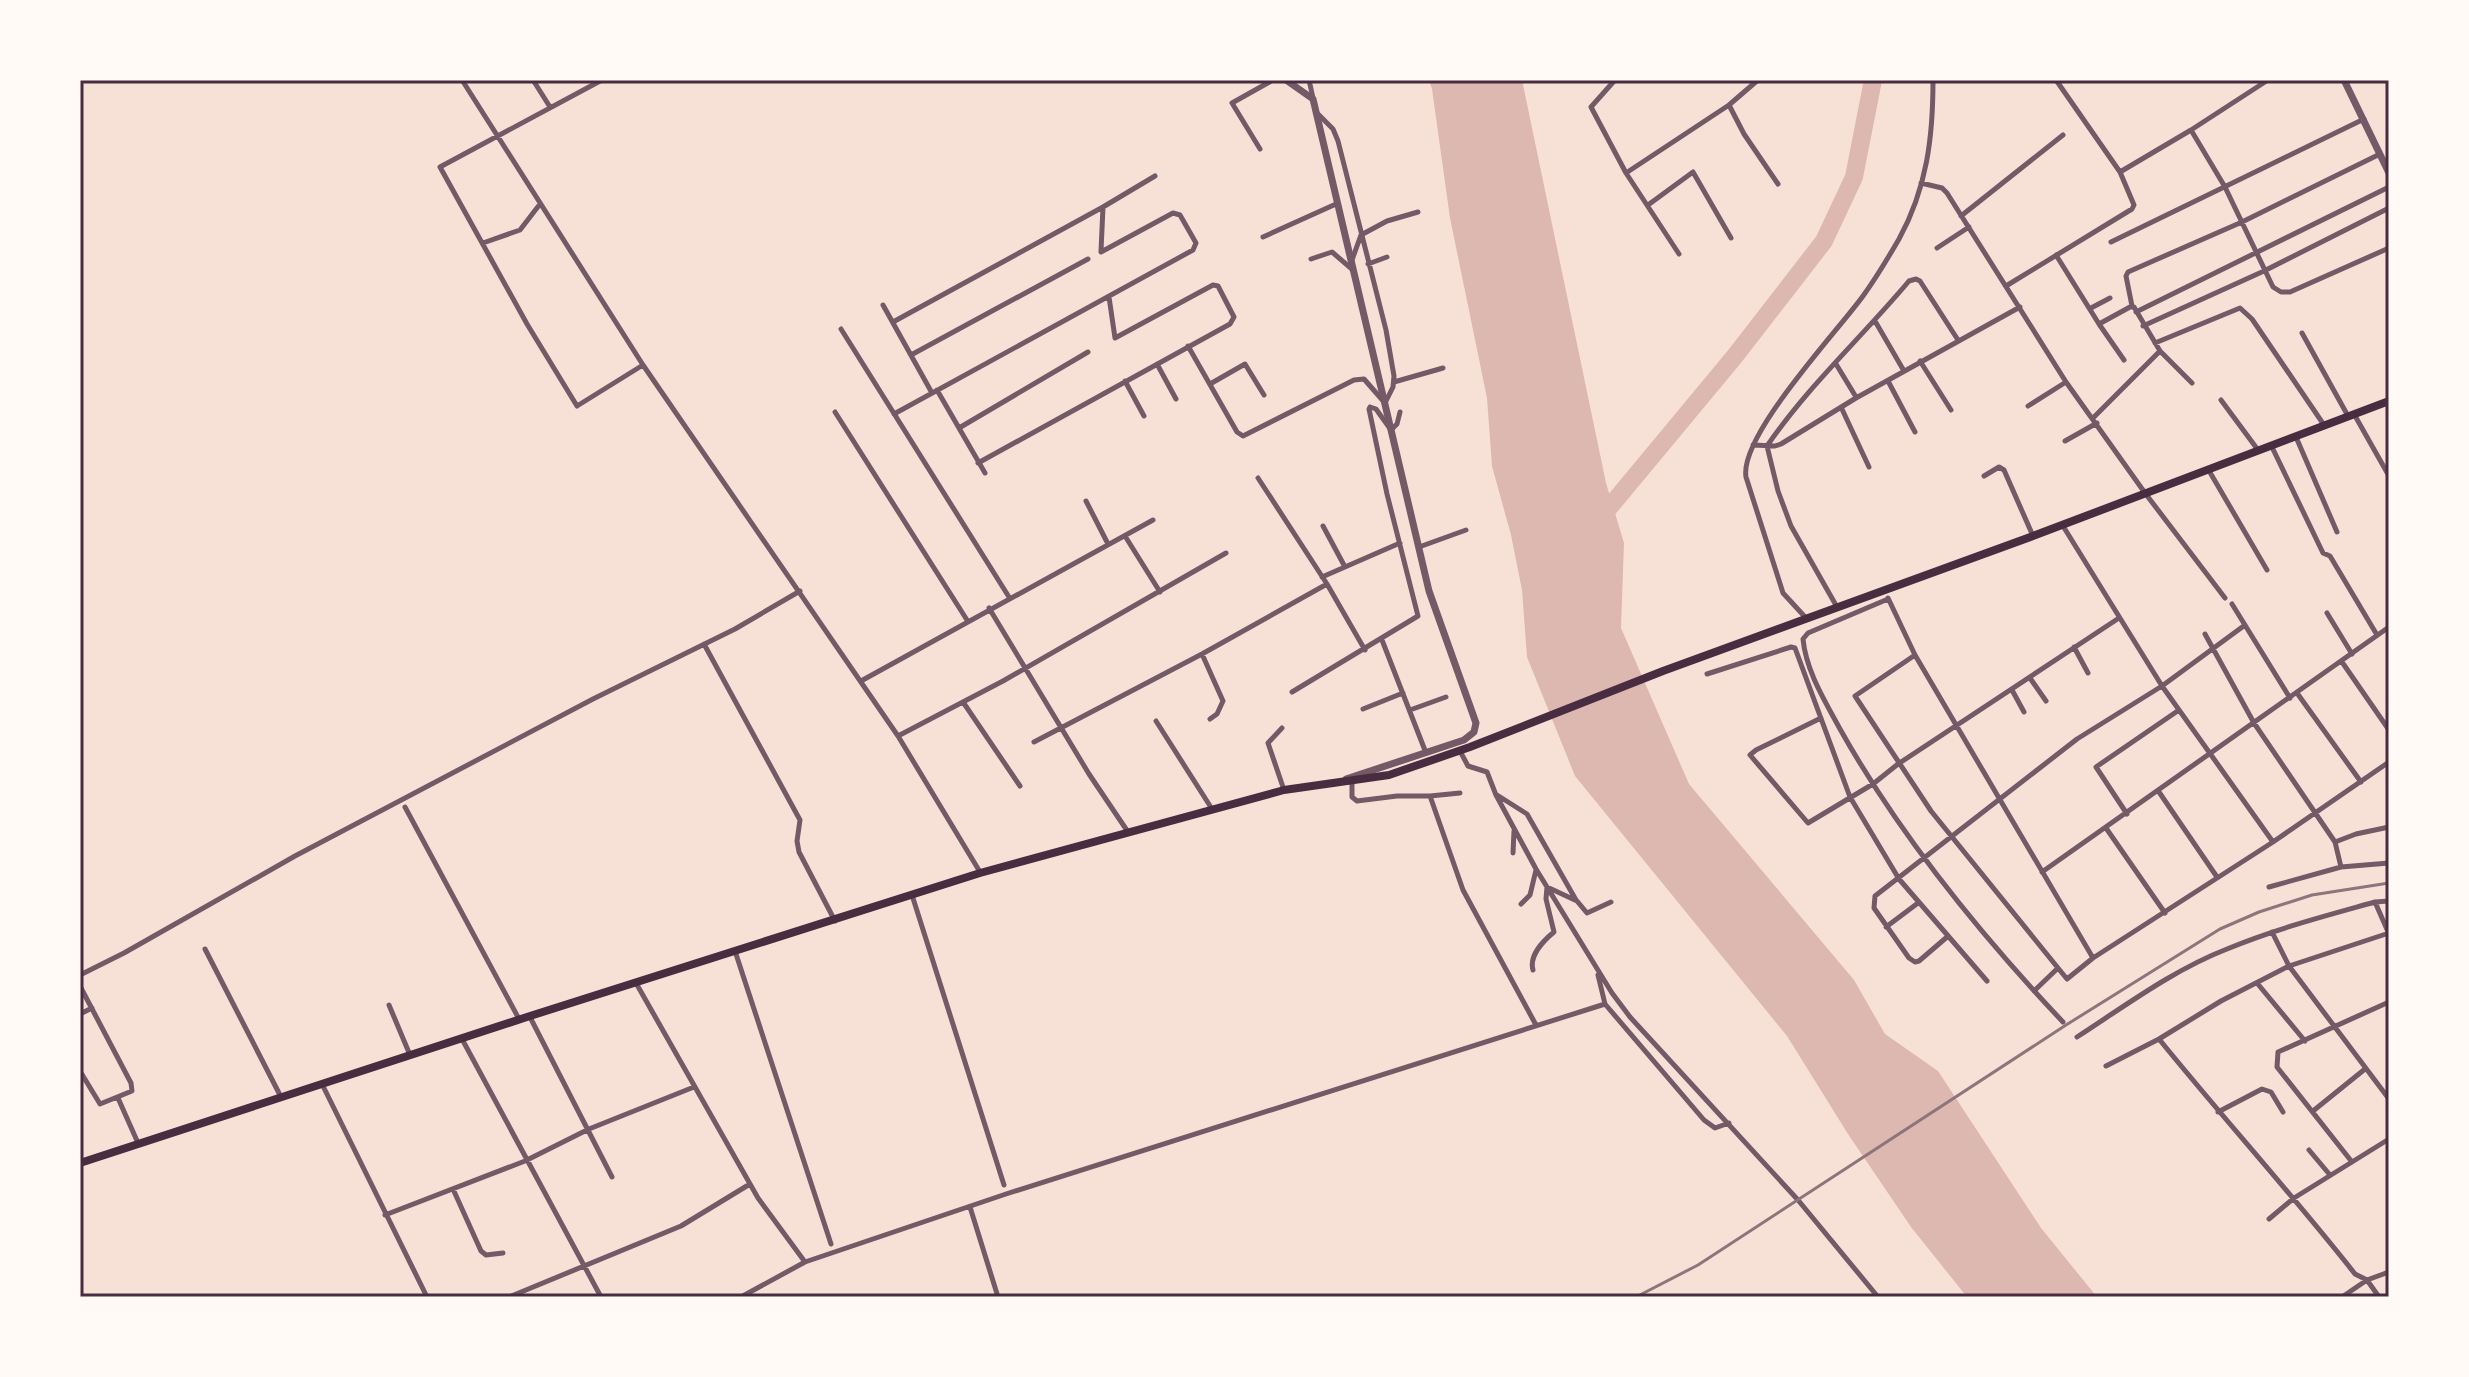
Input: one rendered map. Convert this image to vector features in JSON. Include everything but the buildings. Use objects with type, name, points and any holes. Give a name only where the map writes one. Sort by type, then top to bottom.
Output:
[{"type":"main road","points":[[80,1163],[519,1019],[980,873],[1284,790],[1389,775],[2389,401]]},
{"type":"street","points":[[462,80],[643,365],[898,736],[980,873]]},
{"type":"street","points":[[533,80],[550,107]]},
{"type":"street","points":[[602,80],[440,167],[527,324],[577,406],[643,365]]},
{"type":"street","points":[[1260,149],[1232,103],[1273,80]]},
{"type":"street","points":[[1286,80],[1313,99]]},
{"type":"street","points":[[1309,80],[1429,591],[1476,723],[1474,732],[1464,740],[1335,783]]},
{"type":"street","points":[[1615,80],[1591,107],[1626,173],[1679,254]]},
{"type":"street","points":[[1626,173],[1729,105],[1758,80]]},
{"type":"street","points":[[1802,620],[1783,593],[1746,477],[1745,463],[1778,404],[1865,294],[1899,238],[1930,154],[1933,80]]},
{"type":"street","points":[[2006,286],[2132,209],[2134,200],[2120,172],[2056,80]]},
{"type":"street","points":[[2120,172],[2268,80]]},
{"type":"street","points":[[2344,80],[2389,173]]},
{"type":"street","points":[[1729,105],[1744,134],[1778,184]]},
{"type":"street","points":[[1316,112],[1333,129],[1338,141],[1386,330],[1394,382],[1385,403]]},
{"type":"street","points":[[2111,242],[2364,119]]},
{"type":"street","points":[[2191,130],[2225,187],[2264,271],[2273,287],[2281,292],[2290,292],[2389,248]]},
{"type":"street","points":[[1961,216],[2063,135]]},
{"type":"street","points":[[2192,383],[2160,351],[2143,326],[2134,309],[2126,276],[2128,272],[2242,222],[2380,154]]},
{"type":"street","points":[[1648,205],[1693,172],[1731,238]]},
{"type":"street","points":[[893,322],[1155,176]]},
{"type":"street","points":[[1921,183],[1942,188],[2066,382],[2225,598]]},
{"type":"street","points":[[2099,324],[2256,253],[2389,187]]},
{"type":"street","points":[[483,243],[520,230],[531,220],[540,204]]},
{"type":"street","points":[[1263,237],[1336,204]]},
{"type":"street","points":[[894,414],[1193,250],[1196,243],[1180,215],[1173,213],[1101,252],[1103,207]]},
{"type":"street","points":[[2143,326],[2264,271],[2389,208]]},
{"type":"street","points":[[1352,261],[1361,235],[1387,221],[1418,212]]},
{"type":"street","points":[[1937,248],[1969,227]]},
{"type":"street","points":[[1311,259],[1332,252],[1354,271]]},
{"type":"street","points":[[2056,255],[2124,360]]},
{"type":"street","points":[[1368,264],[1387,257]]},
{"type":"street","points":[[911,355],[1088,259]]},
{"type":"street","points":[[1837,607],[1791,526],[1767,446],[1819,379],[1909,281],[1916,279],[1958,340]]},
{"type":"street","points":[[978,463],[1230,324],[1234,317],[1216,285],[1115,338],[1109,297]]},
{"type":"street","points":[[2091,308],[2110,298]]},
{"type":"street","points":[[883,305],[985,473]]},
{"type":"street","points":[[1753,445],[1775,446],[1790,439],[1920,361],[2020,307]]},
{"type":"street","points":[[2155,343],[2240,308],[2252,319],[2324,425]]},
{"type":"street","points":[[1875,321],[1904,371]]},
{"type":"street","points":[[841,329],[1009,597]]},
{"type":"street","points":[[2302,333],[2389,476]]},
{"type":"street","points":[[1188,346],[1237,432],[1243,436],[1354,380],[1364,379],[1385,403]]},
{"type":"street","points":[[2065,441],[2095,421],[2160,351]]},
{"type":"street","points":[[959,428],[1088,352]]},
{"type":"street","points":[[1920,361],[1951,410]]},
{"type":"street","points":[[1157,364],[1176,399]]},
{"type":"street","points":[[1210,384],[1245,364],[1264,395]]},
{"type":"street","points":[[1836,364],[1856,398]]},
{"type":"street","points":[[1394,382],[1443,368]]},
{"type":"street","points":[[1125,381],[1144,416]]},
{"type":"street","points":[[1888,381],[1915,432]]},
{"type":"street","points":[[2028,406],[2066,382]]},
{"type":"street","points":[[2221,400],[2258,450]]},
{"type":"street","points":[[1841,407],[1869,467]]},
{"type":"street","points":[[1292,692],[1418,616],[1369,409],[1376,409],[1391,430]]},
{"type":"street","points":[[835,412],[967,620]]},
{"type":"street","points":[[1391,430],[1397,424],[1400,412]]},
{"type":"street","points":[[2296,436],[2337,532]]},
{"type":"street","points":[[2271,445],[2323,553],[2330,556],[2377,635]]},
{"type":"street","points":[[1984,476],[1999,467],[2004,470],[2033,536]]},
{"type":"street","points":[[2208,469],[2267,570]]},
{"type":"street","points":[[1258,478],[1327,584],[1365,650]]},
{"type":"street","points":[[1086,501],[1108,544]]},
{"type":"street","points":[[861,681],[1153,520]]},
{"type":"street","points":[[2062,525],[2162,686],[2273,842]]},
{"type":"street","points":[[1323,526],[1345,567]]},
{"type":"street","points":[[1419,547],[1466,530]]},
{"type":"street","points":[[1125,536],[1160,592]]},
{"type":"street","points":[[1322,577],[1400,543]]},
{"type":"street","points":[[898,736],[1024,669],[1226,553]]},
{"type":"street","points":[[1034,742],[1327,584]]},
{"type":"street","points":[[1883,589],[1915,655],[2093,958]]},
{"type":"street","points":[[80,975],[295,856],[800,591]]},
{"type":"street","points":[[1888,599],[1814,630],[1803,639],[1811,670],[1821,694],[1873,784],[1937,876],[2063,1022]]},
{"type":"street","points":[[2232,604],[2290,698]]},
{"type":"street","points":[[989,608],[1024,669],[1128,832]]},
{"type":"street","points":[[2327,613],[2352,654]]},
{"type":"street","points":[[1821,718],[1750,755],[1806,822],[1813,822],[1873,784],[1898,764],[2119,618]]},
{"type":"street","points":[[1947,937],[1915,962],[1886,927],[1872,902],[1875,896],[2077,739],[2162,686],[2245,625]]},
{"type":"street","points":[[2042,872],[2389,627]]},
{"type":"street","points":[[2205,634],[2254,723],[2335,842],[2341,867]]},
{"type":"street","points":[[1382,640],[1426,753]]},
{"type":"street","points":[[704,644],[800,820],[797,838],[799,852],[835,921]]},
{"type":"street","points":[[1707,674],[1793,647],[1850,797],[1899,879],[1987,981]]},
{"type":"street","points":[[2074,647],[2088,673]]},
{"type":"street","points":[[1202,654],[1223,701],[1217,714],[1210,719]]},
{"type":"street","points":[[1915,655],[1855,696],[1898,764],[1952,838],[2067,979],[2093,958],[2316,814],[2389,762]]},
{"type":"street","points":[[2342,662],[2389,730]]},
{"type":"street","points":[[2030,678],[2046,701]]},
{"type":"street","points":[[2012,690],[2024,712]]},
{"type":"street","points":[[1363,709],[1403,693]]},
{"type":"street","points":[[2297,693],[2361,782]]},
{"type":"street","points":[[1410,710],[1446,697]]},
{"type":"street","points":[[963,702],[1020,786]]},
{"type":"street","points":[[2127,814],[2096,767],[2179,710]]},
{"type":"street","points":[[1156,721],[1212,809]]},
{"type":"street","points":[[1282,728],[1268,743],[1284,790]]},
{"type":"street","points":[[1460,750],[1468,766],[1487,772],[1536,869],[1597,971],[1630,1017],[1798,1200],[1878,1297]]},
{"type":"street","points":[[1352,781],[1352,797],[1357,801],[1460,793]]},
{"type":"street","points":[[2159,791],[2217,877]]},
{"type":"street","points":[[1496,795],[1527,814],[1587,913],[1611,902]]},
{"type":"street","points":[[1430,796],[1463,890],[1536,1025]]},
{"type":"street","points":[[405,807],[519,1019]]},
{"type":"street","points":[[2335,842],[2389,827]]},
{"type":"street","points":[[2106,828],[2165,913]]},
{"type":"street","points":[[1513,853],[1514,830]]},
{"type":"street","points":[[2269,887],[2341,867],[2389,863]]},
{"type":"street","points":[[1521,904],[1530,895],[1536,869]]},
{"type":"street","points":[[1547,887],[1577,901]]},
{"type":"street","points":[[1533,970],[1532,960],[1544,940],[1554,932],[1546,899],[1547,887]]},
{"type":"street","points":[[912,895],[1004,1185]]},
{"type":"street","points":[[2077,1037],[2170,977],[2224,949],[2375,902],[2389,901]]},
{"type":"street","points":[[2106,1066],[2289,966],[2389,933],[2375,902]]},
{"type":"street","points":[[1886,927],[1918,903]]},
{"type":"street","points":[[2272,932],[2289,966],[2389,1099]]},
{"type":"street","points":[[205,949],[281,1097]]},
{"type":"street","points":[[735,951],[831,1244]]},
{"type":"street","points":[[2034,991],[2058,968]]},
{"type":"street","points":[[1597,971],[1605,1004],[1704,1120],[1715,1128],[1729,1123]]},
{"type":"street","points":[[636,982],[750,1184],[805,1262]]},
{"type":"street","points":[[2257,983],[2305,1041]]},
{"type":"street","points":[[80,986],[131,1083],[132,1091],[100,1104],[80,1071]]},
{"type":"street","points":[[2352,1162],[2277,1067],[2278,1052],[2389,1002]]},
{"type":"street","points":[[741,1297],[805,1262],[1605,1004]]},
{"type":"street","points":[[389,1005],[411,1055]]},
{"type":"street","points":[[80,1014],[92,1008]]},
{"type":"street","points":[[530,1016],[612,1177]]},
{"type":"street","points":[[462,1039],[525,1161],[601,1297]]},
{"type":"street","points":[[2159,1039],[2355,1274],[2367,1280],[2379,1297]]},
{"type":"street","points":[[2313,1111],[2365,1069]]},
{"type":"street","points":[[322,1084],[427,1297]]},
{"type":"street","points":[[385,1215],[525,1161],[589,1129],[694,1087]]},
{"type":"street","points":[[2218,1112],[2262,1089],[2271,1092],[2283,1112]]},
{"type":"street","points":[[118,1098],[138,1144]]},
{"type":"street","points":[[2269,1219],[2294,1198],[2389,1139]]},
{"type":"street","points":[[2309,1150],[2330,1175]]},
{"type":"street","points":[[509,1297],[681,1226],[750,1184]]},
{"type":"street","points":[[453,1189],[481,1251],[486,1255],[503,1253]]},
{"type":"street","points":[[970,1207],[998,1297]]},
{"type":"street","points":[[2342,1297],[2367,1280],[2389,1272]]},
{"type":"shaded area","points":[[1429,80],[1522,80],[1606,483],[1624,543],[1621,628],[1689,784],[1854,980],[1885,1034],[1938,1071],[2041,1228],[2097,1297],[1967,1297],[1911,1227],[1787,1036],[1575,776],[1527,657],[1522,590],[1492,466],[1487,398],[1450,218]]},
{"type":"waterway","points":[[1598,521],[1735,356],[1824,241],[1854,177],[1873,80]]},
{"type":"railway","points":[[1636,1297],[1698,1265],[2066,1025],[2220,929],[2259,912],[2312,895],[2389,883]]}]
